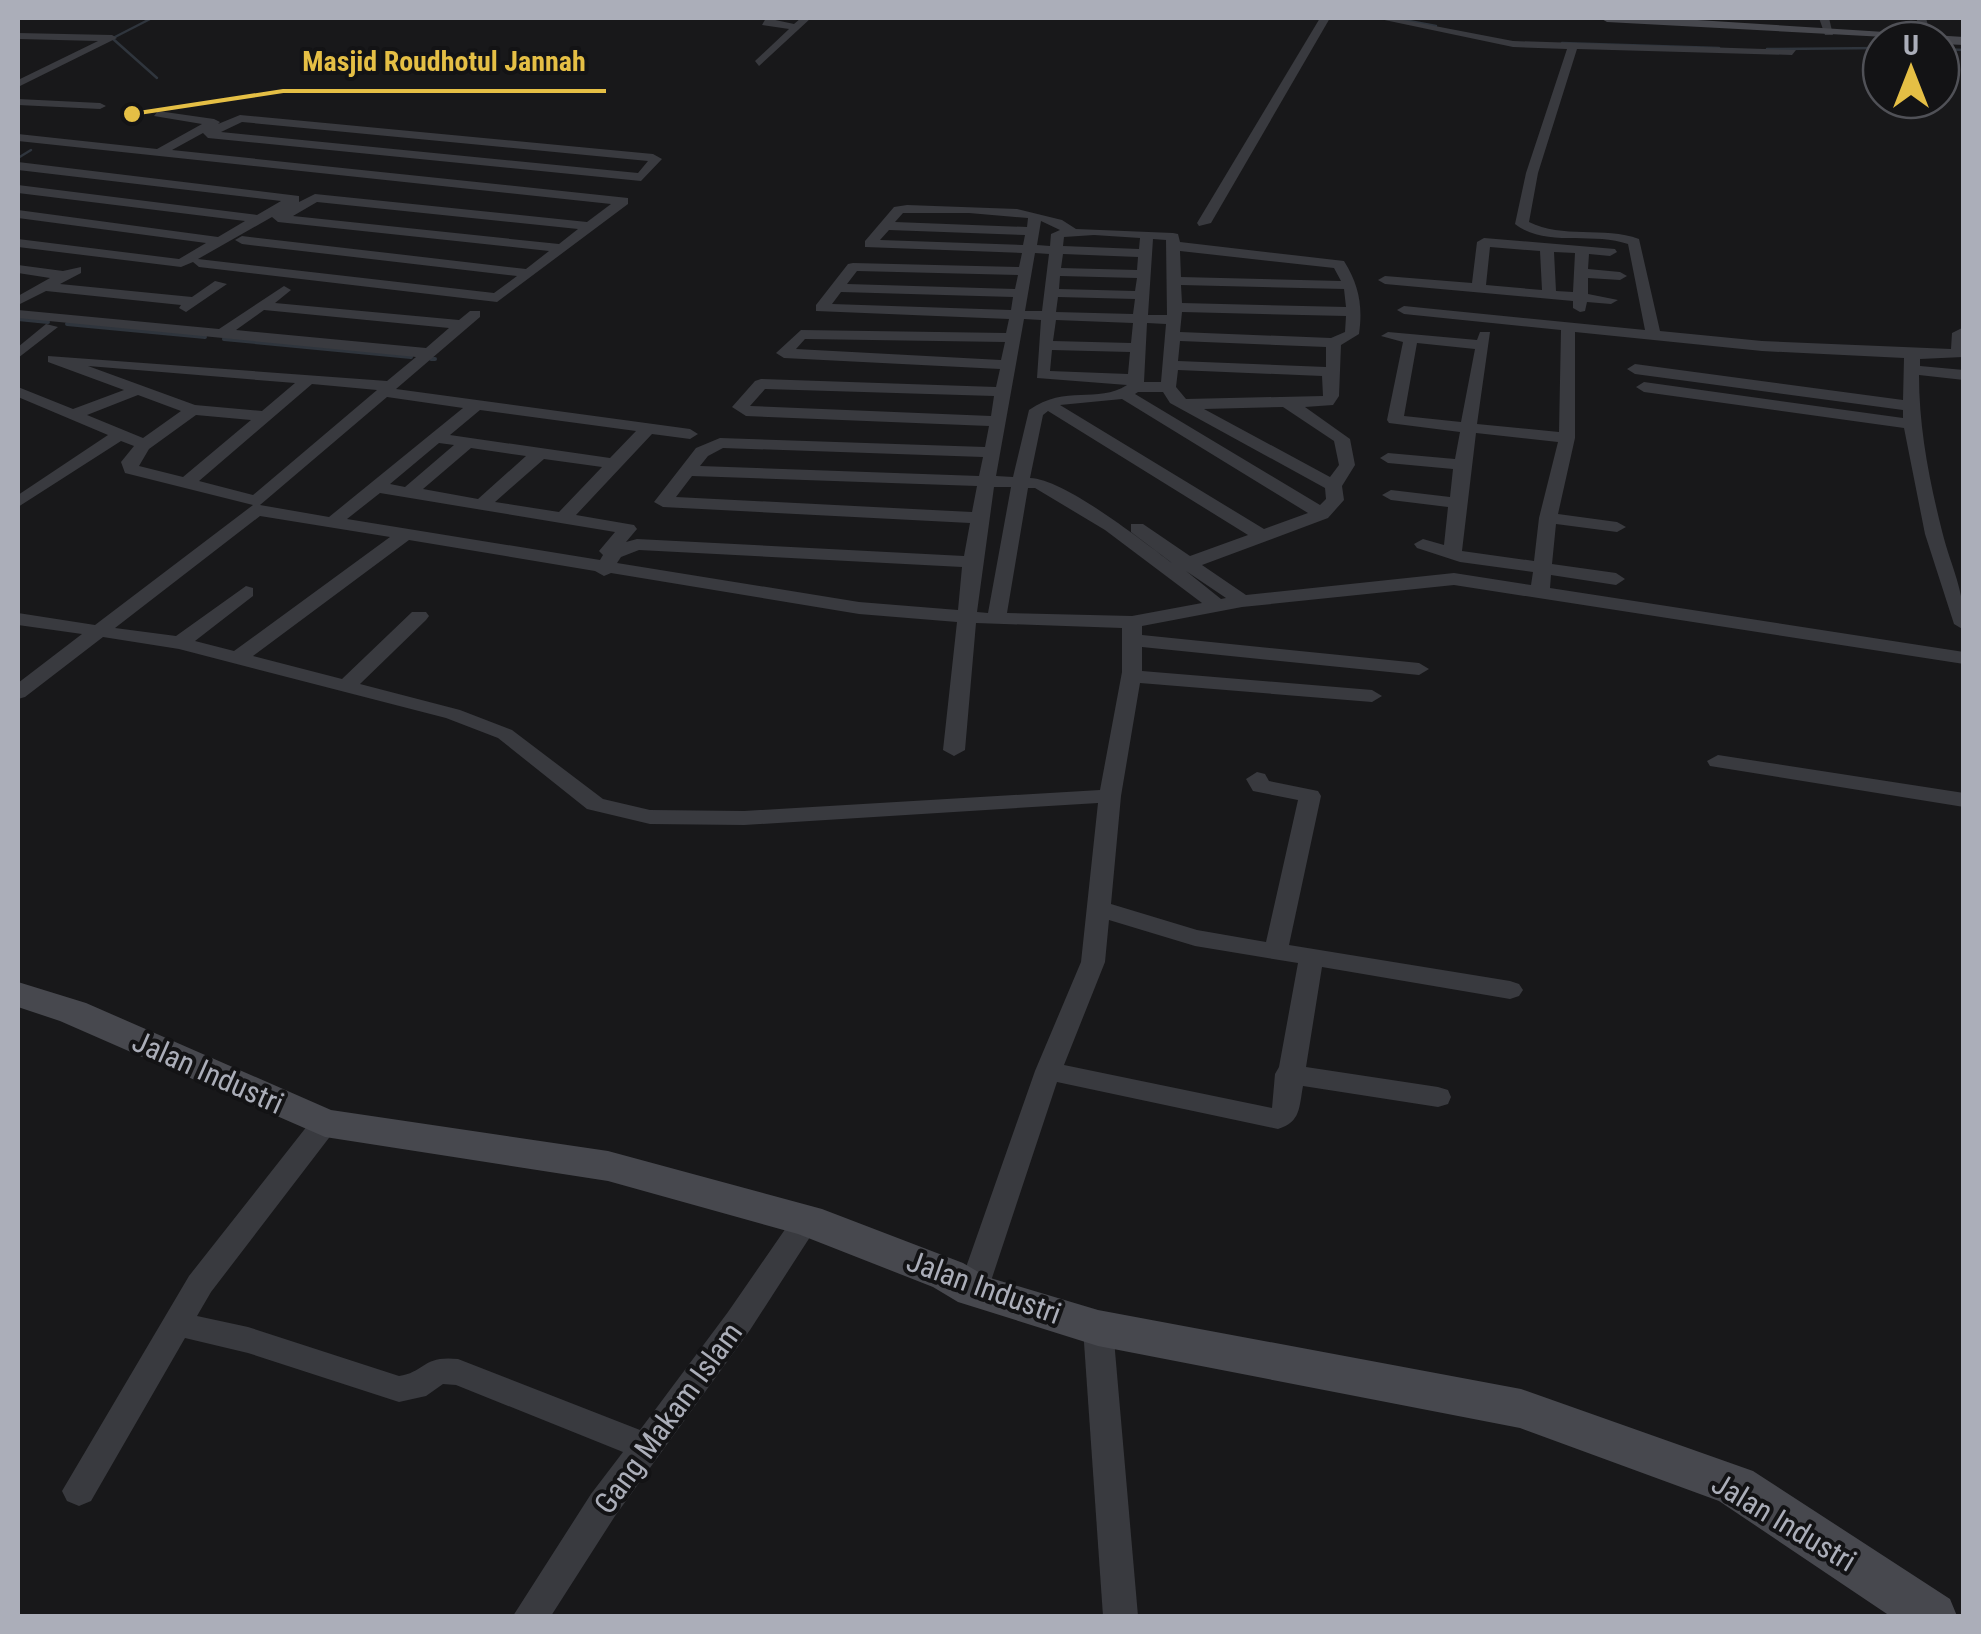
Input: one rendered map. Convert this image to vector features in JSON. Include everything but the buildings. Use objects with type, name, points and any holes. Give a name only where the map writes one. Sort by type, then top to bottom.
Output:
[{"type":"street","points":[[772,18],[766,23],[796,27]]},
{"type":"street","points":[[759,63],[806,18]]},
{"type":"street","points":[[1204,223],[1325,18]]},
{"type":"street","points":[[1380,18],[1507,44],[1792,52]]},
{"type":"street","points":[[1607,18],[1756,23],[1861,36]]},
{"type":"street","points":[[1824,18],[1829,34]]},
{"type":"street","points":[[70,36],[86,27]]},
{"type":"street","points":[[18,36],[112,38],[18,84]]},
{"type":"street","points":[[1573,46],[1532,173],[1522,224],[1536,230],[1604,234],[1634,242],[1653,334]]},
{"type":"street","points":[[18,102],[100,106]]},
{"type":"street","points":[[18,113],[40,114]]},
{"type":"street","points":[[18,242],[106,202],[174,156],[214,122],[158,114]]},
{"type":"street","points":[[240,118],[418,136],[656,160],[640,177],[208,134],[240,118]]},
{"type":"street","points":[[379,153],[401,134]]},
{"type":"street","points":[[342,173],[418,136]]},
{"type":"street","points":[[18,138],[623,200],[496,298],[234,267],[193,267],[315,198],[463,210],[586,226]]},
{"type":"street","points":[[18,166],[144,176],[294,199],[175,264],[18,242]]},
{"type":"street","points":[[18,242],[46,218],[144,176]]},
{"type":"street","points":[[361,283],[433,235],[488,188]]},
{"type":"street","points":[[18,189],[260,219]]},
{"type":"street","points":[[338,280],[441,211]]},
{"type":"street","points":[[18,214],[221,241]]},
{"type":"street","points":[[278,218],[558,248]]},
{"type":"street","points":[[1071,231],[1060,222],[886,226],[870,245],[1147,253]]},
{"type":"street","points":[[954,750],[972,562],[1034,225]]},
{"type":"street","points":[[1042,375],[1058,234],[1071,231],[1173,237],[1174,321],[1168,387],[1172,397],[1332,486]]},
{"type":"street","points":[[1133,387],[1140,348],[1147,234]]},
{"type":"street","points":[[242,240],[528,273]]},
{"type":"street","points":[[1478,288],[1481,244],[1610,252]]},
{"type":"street","points":[[1547,246],[1554,295],[1568,326]]},
{"type":"street","points":[[1540,590],[1548,518],[1567,438],[1568,326],[1580,298],[1582,249]]},
{"type":"street","points":[[1024,272],[858,266],[822,309],[1174,321],[1333,343],[1352,334],[1355,312],[1350,285],[1339,264],[1176,251]]},
{"type":"street","points":[[18,269],[70,273],[18,303]]},
{"type":"street","points":[[1053,272],[1146,274]]},
{"type":"street","points":[[1581,273],[1620,276]]},
{"type":"street","points":[[1385,280],[1611,300]]},
{"type":"street","points":[[1175,281],[1350,285]]},
{"type":"street","points":[[160,326],[220,284]]},
{"type":"street","points":[[44,287],[194,302]]},
{"type":"street","points":[[836,288],[1020,293]]},
{"type":"street","points":[[221,334],[284,290]]},
{"type":"street","points":[[1051,294],[1144,295]]},
{"type":"street","points":[[18,303],[221,334],[427,353]]},
{"type":"street","points":[[263,306],[462,325]]},
{"type":"street","points":[[1404,310],[1913,362],[1964,375]]},
{"type":"street","points":[[1174,321],[1355,312]]},
{"type":"street","points":[[18,692],[259,507],[475,314]]},
{"type":"street","points":[[368,348],[403,319]]},
{"type":"street","points":[[18,324],[204,340],[176,366],[136,392],[74,414]]},
{"type":"street","points":[[18,354],[51,327]]},
{"type":"street","points":[[1913,362],[1962,352],[1959,333],[1964,331]]},
{"type":"street","points":[[1008,365],[784,352],[802,334],[1012,338]]},
{"type":"street","points":[[1388,336],[1484,340],[1472,428],[1462,465],[1452,554]]},
{"type":"street","points":[[1411,338],[1394,420],[1567,438]]},
{"type":"street","points":[[1172,365],[1329,372],[1334,368],[1333,343]]},
{"type":"street","points":[[1045,345],[1140,348]]},
{"type":"street","points":[[18,354],[309,378],[690,434]]},
{"type":"street","points":[[53,359],[193,410],[264,416]]},
{"type":"street","points":[[1913,362],[1910,414],[1934,534],[1964,624]]},
{"type":"street","points":[[1634,369],[1910,414]]},
{"type":"street","points":[[1183,404],[1327,402],[1331,396],[1329,372]]},
{"type":"street","points":[[1042,375],[1133,387],[1168,387]]},
{"type":"street","points":[[1042,375],[1056,384],[1053,401]]},
{"type":"street","points":[[187,483],[309,378]]},
{"type":"street","points":[[998,421],[746,412],[740,407],[761,384],[1002,392]]},
{"type":"street","points":[[996,618],[1035,413],[1053,401],[1088,400],[1133,387]]},
{"type":"street","points":[[1133,387],[1322,514]]},
{"type":"street","points":[[1644,387],[1910,414]]},
{"type":"street","points":[[18,392],[143,445]]},
{"type":"street","points":[[1053,401],[1262,536]]},
{"type":"street","points":[[1168,571],[1322,514],[1333,506],[1332,486],[1347,464],[1342,439],[1287,403]]},
{"type":"street","points":[[332,522],[476,405]]},
{"type":"street","points":[[193,410],[143,445],[129,462],[131,469],[259,507],[598,569],[723,582],[827,604],[1132,631],[1419,669]]},
{"type":"street","points":[[562,520],[648,428]]},
{"type":"street","points":[[18,502],[120,434]]},
{"type":"street","points":[[437,438],[615,464]]},
{"type":"street","points":[[408,493],[468,442]]},
{"type":"street","points":[[980,518],[664,504],[706,448],[730,442],[990,467],[1062,481],[1242,601]]},
{"type":"street","points":[[481,506],[540,453]]},
{"type":"street","points":[[1388,458],[1462,465]]},
{"type":"street","points":[[689,471],[990,467]]},
{"type":"street","points":[[1022,475],[1074,502],[1218,606]]},
{"type":"street","points":[[377,487],[628,529],[598,569]]},
{"type":"street","points":[[1391,495],[1458,502]]},
{"type":"street","points":[[1548,518],[1617,527]]},
{"type":"street","points":[[237,658],[403,536]]},
{"type":"street","points":[[598,569],[614,553],[636,544],[972,562]]},
{"type":"street","points":[[1423,544],[1452,554],[1616,579]]},
{"type":"street","points":[[1132,631],[1242,601],[1454,579],[1964,658]]},
{"type":"street","points":[[180,643],[246,592]]},
{"type":"street","points":[[346,686],[420,616]]},
{"type":"street","points":[[18,620],[180,643],[453,714],[506,734],[572,790],[595,804],[650,817],[744,818],[1110,796]]},
{"type":"street","points":[[974,1290],[1048,1071],[1093,962],[1110,796],[1131,676],[1132,631]]},
{"type":"street","points":[[1131,676],[1372,696]]},
{"type":"street","points":[[1718,760],[1964,800]]},
{"type":"street","points":[[1258,779],[1261,786],[1310,796],[1276,951]]},
{"type":"street","points":[[1100,909],[1195,938],[1510,990]]},
{"type":"street","points":[[1048,1071],[1278,1119],[1284,1116],[1288,1074],[1311,959]]},
{"type":"street","name":"Jalan Industri","points":[[18,994],[73,1012],[325,1124],[608,1166],[807,1220],[948,1275],[974,1290],[1098,1328],[1520,1409],[1648,1450],[1736,1486],[1932,1616]]},
{"type":"street","points":[[1288,1074],[1438,1097]]},
{"type":"street","points":[[79,1491],[182,1321],[200,1284],[325,1124]]},
{"type":"street","name":"Gang Makam Islam","points":[[531,1616],[604,1506],[807,1220]]},
{"type":"street","points":[[182,1321],[190,1328],[248,1340],[399,1389],[415,1388],[438,1370],[458,1372],[648,1448]]},
{"type":"street","points":[[1098,1328],[1122,1616]]},
{"type":"waterway","points":[[113,38],[152,18]]},
{"type":"waterway","points":[[1393,18],[1436,26]]},
{"type":"waterway","points":[[112,38],[157,78]]},
{"type":"waterway","points":[[1562,43],[1719,48]]},
{"type":"waterway","points":[[1767,49],[1861,48]]},
{"type":"waterway","points":[[18,158],[31,150]]},
{"type":"waterway","points":[[18,319],[48,322]]},
{"type":"waterway","points":[[67,324],[205,337]]},
{"type":"waterway","points":[[224,339],[411,357]]},
{"type":"place","name":"Masjid Roudhotul Jannah","points":[[132,114]]}]
